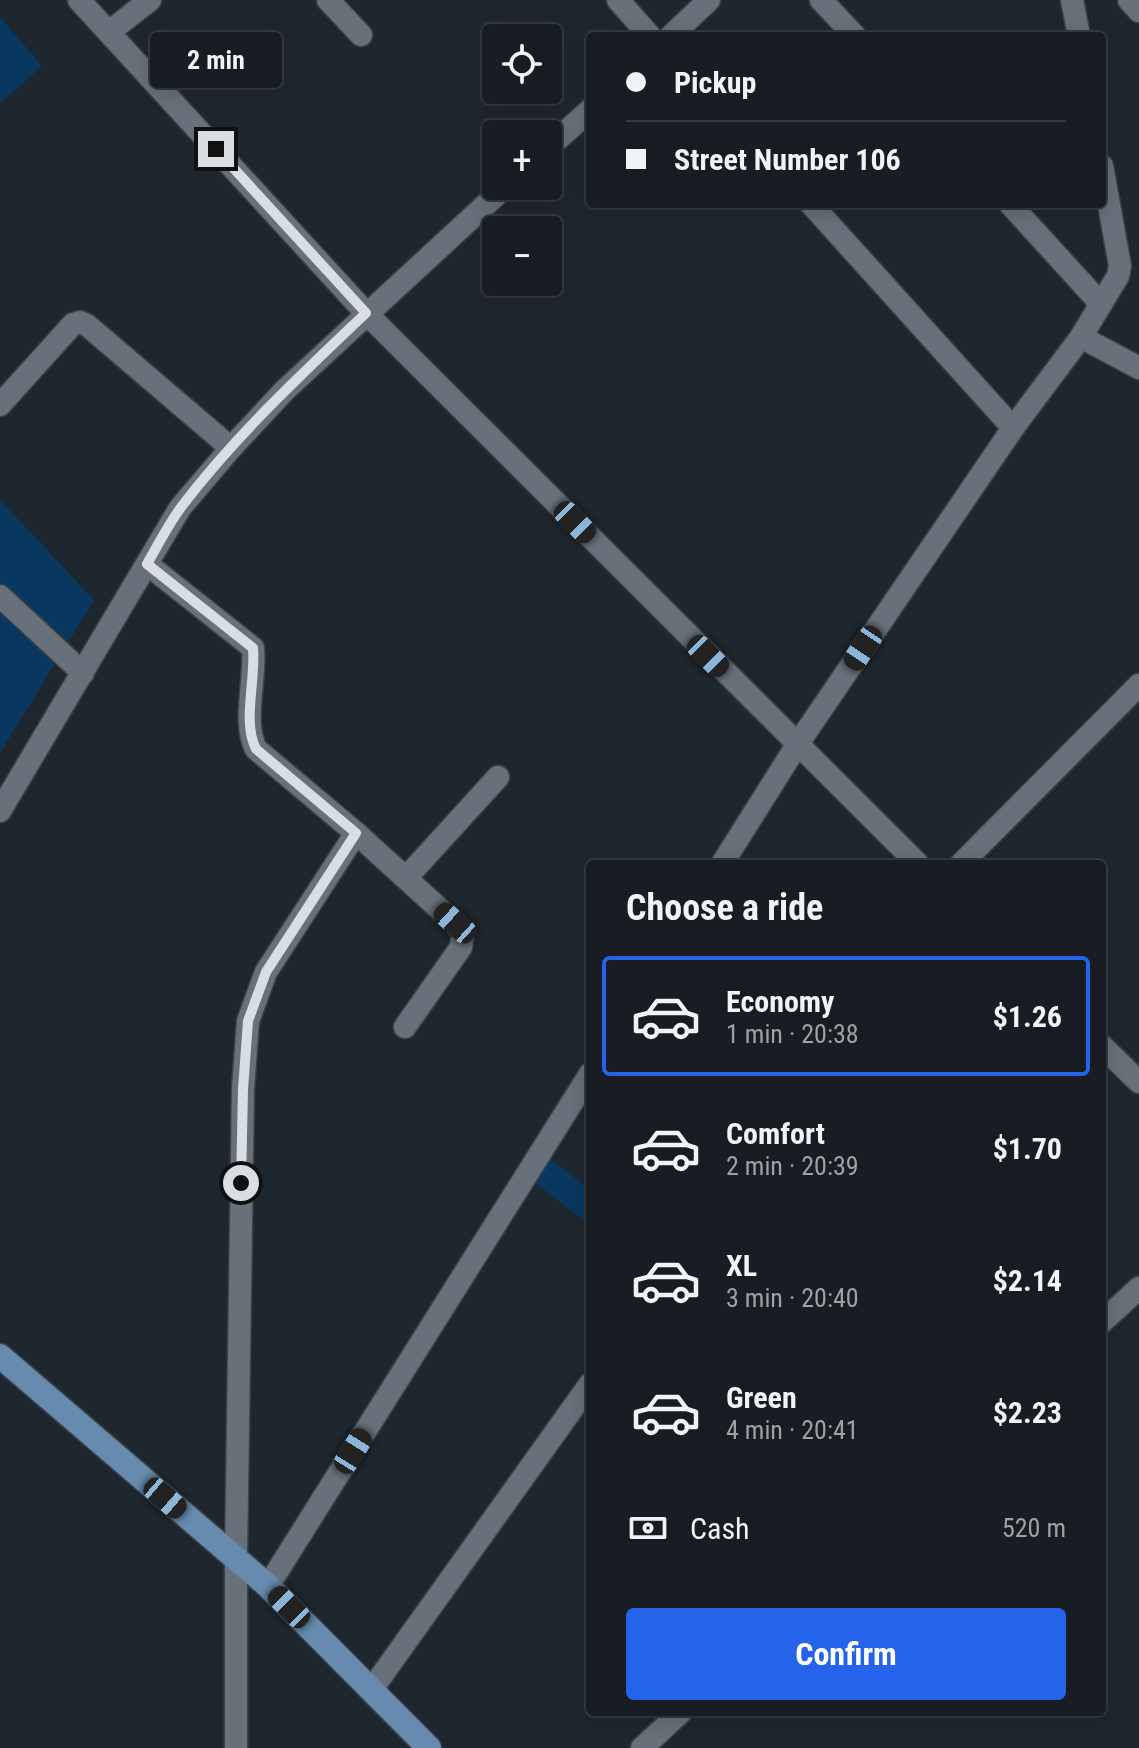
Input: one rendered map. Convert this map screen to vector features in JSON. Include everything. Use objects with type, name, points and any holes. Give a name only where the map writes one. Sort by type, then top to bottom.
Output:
[{"type":"main road","points":[[0,1356],[268,1586],[429,1748]]},
{"type":"street","points":[[79,0],[366,313],[914,860]]},
{"type":"street","points":[[109,32],[150,0]]},
{"type":"street","points":[[328,0],[361,35]]},
{"type":"street","points":[[618,0],[646,32]]},
{"type":"street","points":[[675,32],[709,0]]},
{"type":"street","points":[[821,0],[851,32]]},
{"type":"street","points":[[1072,0],[1078,32]]},
{"type":"street","points":[[1129,0],[1139,11]]},
{"type":"street","points":[[562,135],[586,114]]},
{"type":"street","points":[[725,860],[797,745],[1013,428],[1081,337],[1118,276],[1120,266],[1106,188]]},
{"type":"street","points":[[0,811],[180,508],[284,391],[491,200]]},
{"type":"street","points":[[815,208],[1013,428]]},
{"type":"street","points":[[1014,208],[1101,304]]},
{"type":"street","points":[[0,405],[73,324],[80,322],[231,448]]},
{"type":"street","points":[[1081,337],[1139,368]]},
{"type":"street","points":[[147,564],[253,648],[255,669],[249,735],[256,749],[356,833],[463,933],[461,947],[405,1027]]},
{"type":"street","points":[[0,596],[83,673]]},
{"type":"street","points":[[965,860],[1139,685]]},
{"type":"street","points":[[406,878],[498,777]]},
{"type":"street","points":[[236,1748],[243,1089],[248,1021],[266,972],[356,833]]},
{"type":"street","points":[[1106,1050],[1139,1082]]},
{"type":"street","points":[[268,1586],[586,1080]]},
{"type":"street","points":[[1106,1318],[1139,1288]]},
{"type":"street","points":[[372,1689],[586,1390]]},
{"type":"street","points":[[642,1748],[677,1716]]},
{"type":"shaded area","points":[[0,17],[42,66],[0,103]]},
{"type":"shaded area","points":[[0,500],[94,600],[0,753]]},
{"type":"shaded area","points":[[545,1155],[586,1186],[586,1222],[530,1179]]},
{"type":"route","points":[[216,149],[366,313],[284,391],[231,448],[180,508],[147,564],[253,648],[255,669],[249,735],[256,749],[356,833],[266,972],[248,1021],[241,1183]]}]
